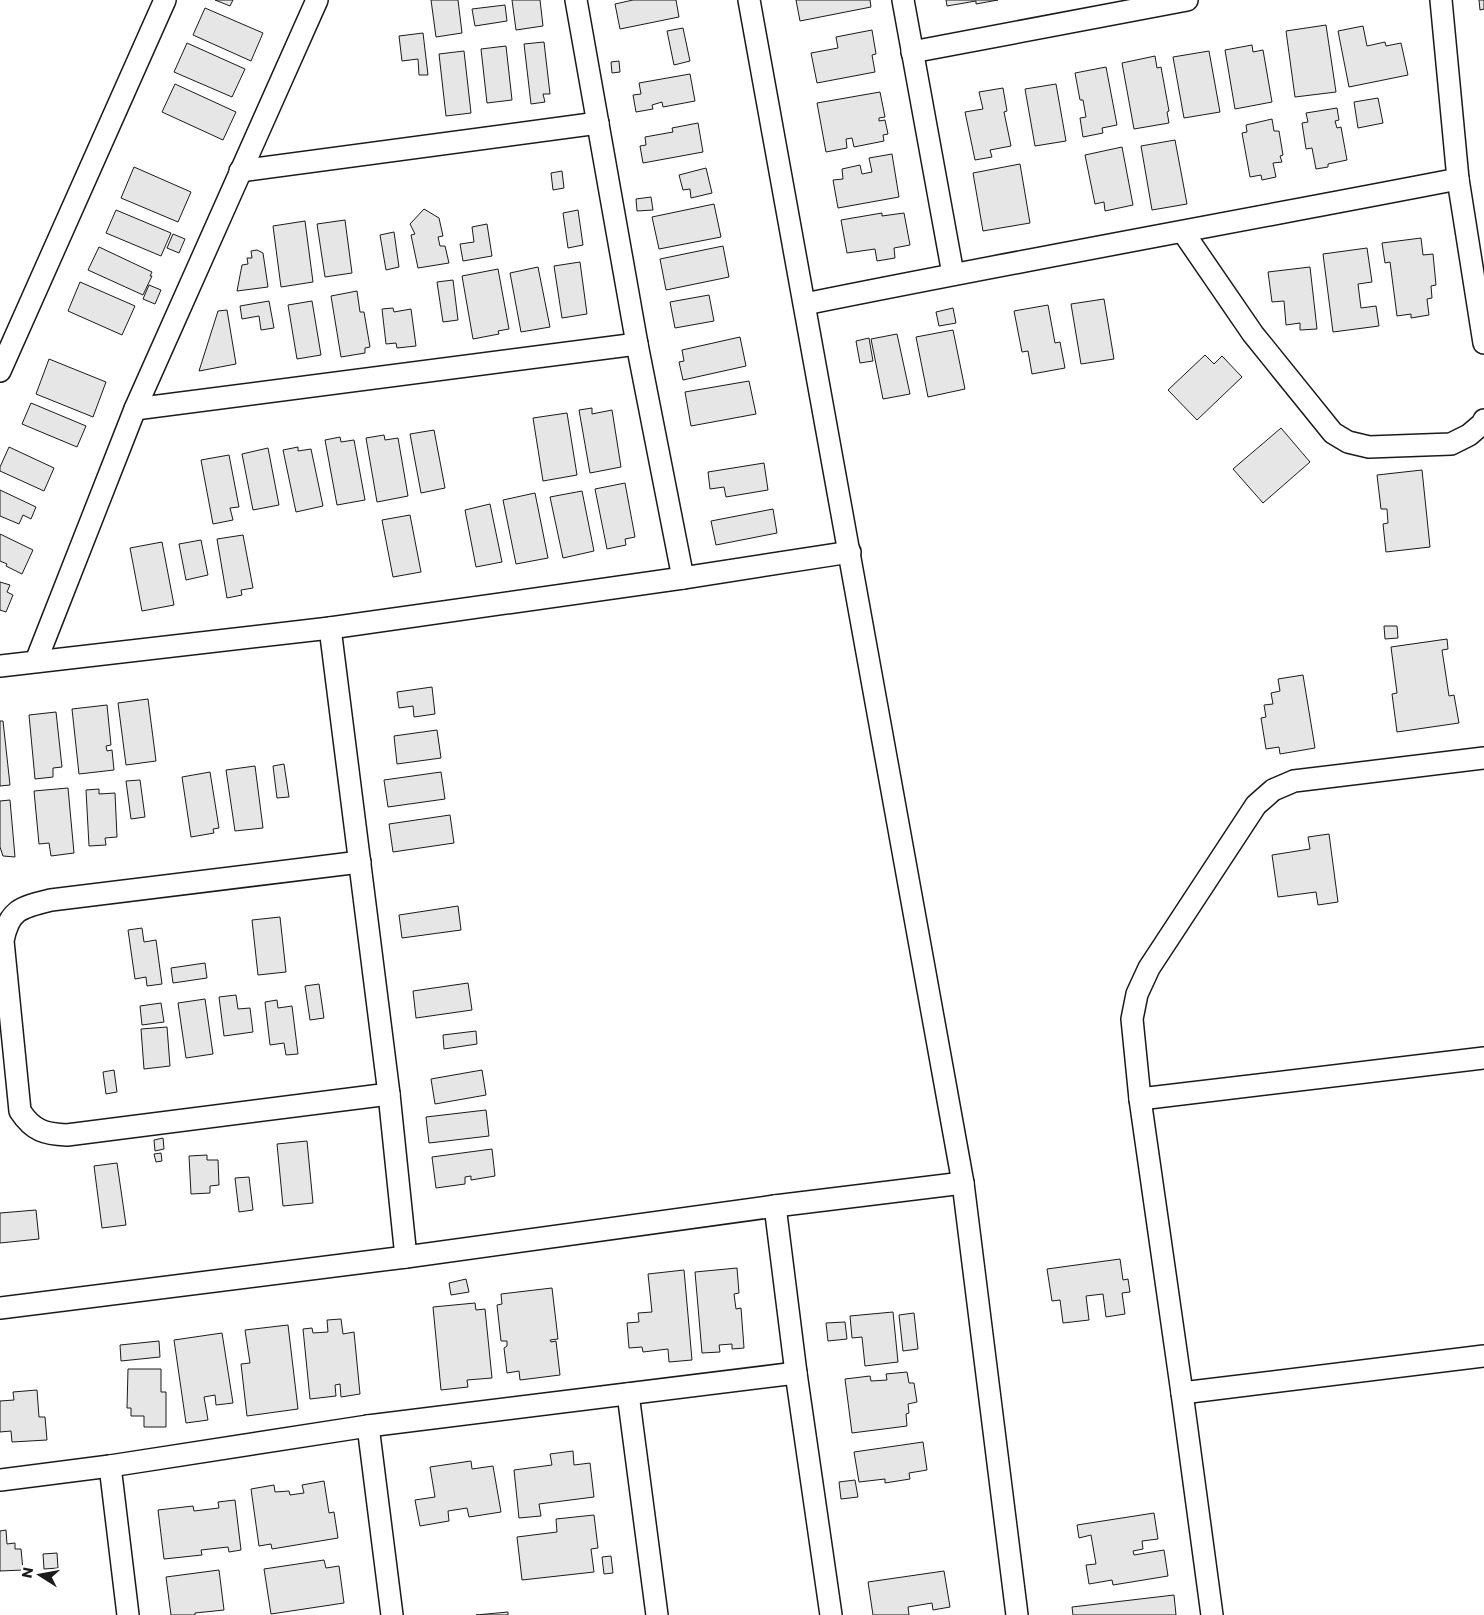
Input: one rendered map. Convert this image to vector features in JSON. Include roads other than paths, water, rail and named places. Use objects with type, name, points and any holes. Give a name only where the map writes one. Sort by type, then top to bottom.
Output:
[{"type":"street","points":[[0,370],[165,0]]},
{"type":"street","points":[[36,661],[135,409],[317,0]]},
{"type":"street","points":[[576,0],[637,344],[683,578]]},
{"type":"street","points":[[749,0],[850,552],[962,1183],[1017,1615]]},
{"type":"street","points":[[903,0],[953,274]]},
{"type":"street","points":[[912,52],[1187,0]]},
{"type":"street","points":[[1441,0],[1458,179],[1484,343]]},
{"type":"street","points":[[240,171],[598,123]]},
{"type":"street","points":[[805,304],[953,274],[1458,179]]},
{"type":"street","points":[[1184,232],[1253,334],[1333,433],[1348,442],[1369,447],[1451,444],[1469,435],[1484,420]]},
{"type":"street","points":[[135,409],[637,344]]},
{"type":"street","points":[[0,666],[330,628],[683,578],[850,552]]},
{"type":"street","points":[[330,628],[389,1094],[406,1257]]},
{"type":"street","points":[[1212,1615],[1140,1099],[1132,1019],[1137,994],[1149,968],[1256,805],[1273,790],[1294,781],[1484,758]]},
{"type":"street","points":[[360,862],[51,900],[25,906],[12,916],[6,927],[3,941],[20,1111],[35,1129],[52,1134],[67,1135],[389,1094]]},
{"type":"street","points":[[1140,1099],[1484,1058]]},
{"type":"street","points":[[0,1308],[406,1257],[774,1206],[962,1183]]},
{"type":"street","points":[[774,1206],[831,1615]]},
{"type":"street","points":[[1182,1393],[1484,1356]]},
{"type":"street","points":[[0,1480],[110,1466],[368,1426],[796,1373]]},
{"type":"street","points":[[628,1394],[657,1615]]},
{"type":"street","points":[[368,1426],[392,1615]]},
{"type":"street","points":[[110,1466],[128,1615]]}]
